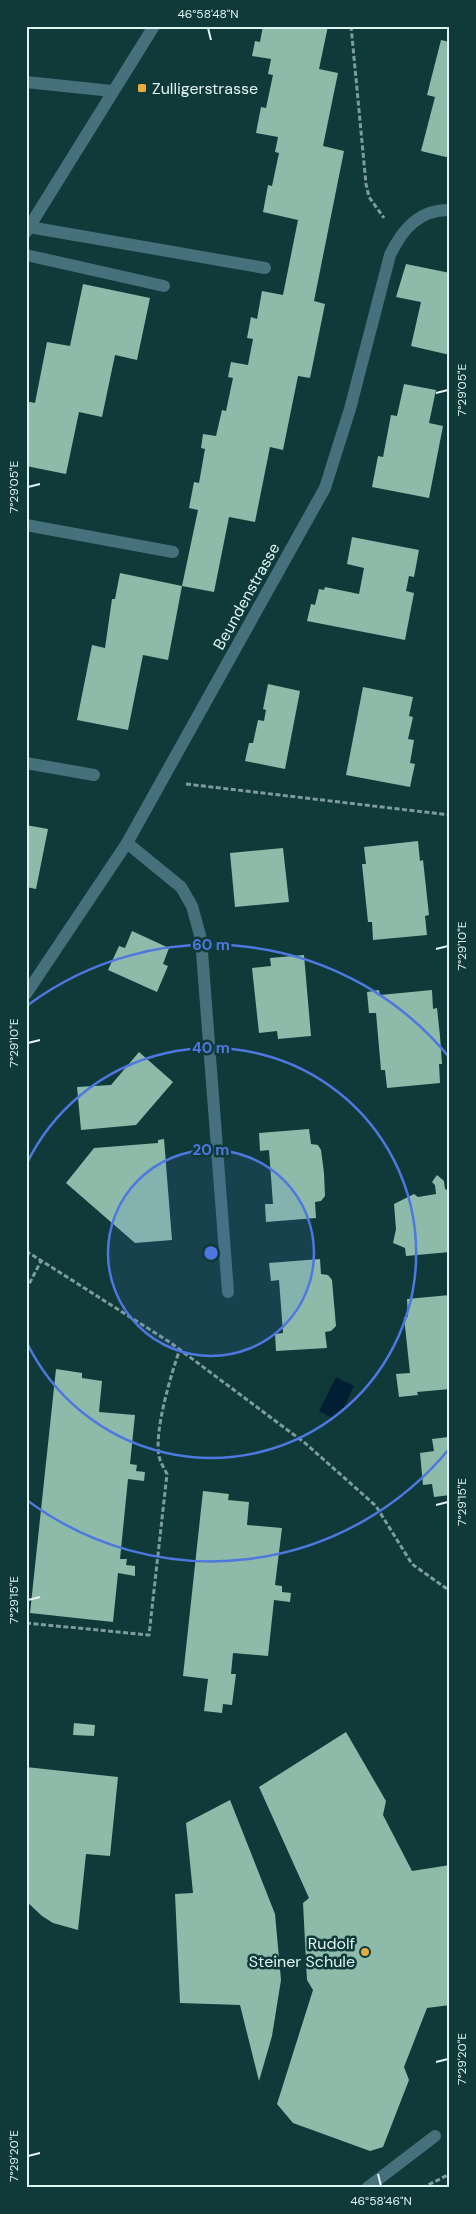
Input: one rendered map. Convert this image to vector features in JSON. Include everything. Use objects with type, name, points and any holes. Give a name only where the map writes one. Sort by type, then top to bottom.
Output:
[{"type":"street","points":[[154,26],[112,91],[28,230],[265,268]]},
{"type":"street","points":[[26,82],[112,91]]},
{"type":"street","name":"Beundenstrasse","points":[[26,994],[127,843],[325,488],[350,409],[390,255],[399,236],[414,220],[429,213],[450,210]]},
{"type":"street","points":[[26,255],[164,286]]},
{"type":"street","points":[[26,525],[173,552]]},
{"type":"street","points":[[26,762],[94,775]]},
{"type":"street","points":[[127,843],[181,887],[192,906],[200,939],[228,1292]]},
{"type":"street","points":[[367,2188],[435,2136]]},
{"type":"path","points":[[351,26],[369,197],[399,236]]},
{"type":"path","points":[[161,781],[450,815]]},
{"type":"path","points":[[26,1251],[180,1349],[312,1449],[376,1506],[412,1564],[450,1591]]},
{"type":"path","points":[[26,1290],[41,1261]]},
{"type":"path","points":[[26,1623],[149,1635],[167,1474],[159,1458],[158,1448],[165,1398],[180,1349]]},
{"type":"path","points":[[422,2188],[450,2174]]},
{"type":"water","points":[[336,1377],[354,1386],[341,1414],[332,1418],[319,1411]]},
{"type":"building","points":[[263,26],[328,26],[319,69],[338,73],[323,146],[344,151],[314,301],[325,304],[310,378],[298,376],[283,450],[270,447],[255,522],[229,517],[214,592],[182,586],[198,510],[189,508],[194,482],[199,483],[205,449],[201,448],[203,434],[216,436],[222,410],[226,411],[233,378],[228,377],[231,362],[248,365],[253,339],[247,338],[251,317],[257,319],[262,291],[283,295],[298,220],[263,212],[268,185],[272,186],[279,153],[275,152],[278,137],[256,133],[261,107],[266,108],[273,75],[268,74],[271,59],[252,56],[255,41],[260,42]]},
{"type":"building","points":[[441,40],[450,42],[450,158],[421,151],[435,97],[427,95]]},
{"type":"building","points":[[406,264],[450,273],[450,355],[411,346],[421,302],[396,297]]},
{"type":"building","points":[[83,284],[150,298],[137,360],[115,355],[102,417],[79,412],[66,474],[26,466],[26,401],[35,403],[47,342],[70,346]]},
{"type":"building","points":[[404,384],[436,390],[429,423],[443,426],[429,498],[372,487],[378,456],[383,457],[391,415],[397,416]]},
{"type":"building","points":[[352,537],[419,550],[414,577],[409,576],[406,591],[414,593],[405,640],[307,621],[311,604],[315,605],[319,589],[324,590],[325,587],[359,594],[364,568],[347,564]]},
{"type":"building","points":[[120,573],[182,586],[168,660],[143,655],[128,730],[77,720],[92,645],[105,648],[112,599],[115,599]]},
{"type":"building","points":[[268,684],[300,691],[285,769],[245,761],[249,743],[253,743],[258,720],[264,721],[266,710],[263,709]]},
{"type":"building","points":[[363,687],[413,697],[409,716],[413,717],[408,739],[414,740],[410,763],[415,764],[410,787],[346,775]]},
{"type":"building","points":[[26,825],[48,829],[36,889],[26,887]]},
{"type":"building","points":[[418,841],[420,861],[423,860],[429,915],[425,916],[427,935],[373,940],[372,922],[368,922],[362,864],[366,864],[364,847]]},
{"type":"building","points":[[283,848],[289,902],[235,907],[230,853]]},
{"type":"building","points":[[132,931],[169,948],[163,964],[168,966],[157,992],[108,970],[119,946],[125,948]]},
{"type":"building","points":[[304,955],[311,1036],[278,1039],[277,1031],[259,1033],[252,968],[271,966],[270,958]]},
{"type":"building","points":[[379,990],[380,995],[432,990],[433,1009],[437,1008],[440,1036],[442,1064],[439,1064],[440,1083],[387,1088],[385,1070],[381,1070],[376,1013],[369,1013],[367,992]]},
{"type":"building","points":[[139,1052],[173,1082],[136,1125],[81,1130],[77,1087],[111,1085]]},
{"type":"building","points":[[309,1129],[311,1144],[318,1145],[321,1150],[324,1173],[325,1196],[321,1201],[315,1202],[316,1218],[266,1222],[265,1204],[273,1204],[269,1150],[260,1151],[259,1133]]},
{"type":"building","points":[[164,1139],[172,1240],[135,1243],[66,1183],[94,1148],[158,1143],[158,1140]]},
{"type":"building","points":[[437,1175],[444,1181],[445,1189],[450,1191],[450,1252],[406,1256],[405,1248],[393,1243],[396,1229],[394,1204],[414,1194],[418,1197],[436,1194],[435,1185],[432,1182]]},
{"type":"building","points":[[320,1259],[321,1274],[328,1275],[332,1280],[336,1326],[331,1331],[325,1332],[327,1348],[276,1351],[275,1334],[283,1333],[279,1280],[271,1281],[269,1263]]},
{"type":"building","points":[[450,1295],[450,1389],[417,1392],[418,1395],[399,1397],[396,1374],[410,1373],[404,1317],[408,1317],[407,1299]]},
{"type":"building","points":[[56,1369],[82,1373],[82,1378],[102,1381],[99,1412],[135,1415],[130,1464],[137,1465],[136,1471],[145,1472],[144,1481],[128,1479],[120,1559],[127,1559],[126,1565],[135,1566],[135,1576],[118,1573],[113,1622],[30,1613]]},
{"type":"building","points":[[447,1422],[450,1422],[450,1495],[434,1497],[432,1484],[423,1485],[420,1453],[434,1451],[432,1439],[448,1437]]},
{"type":"building","points":[[203,1491],[229,1494],[228,1500],[249,1502],[247,1525],[282,1528],[275,1585],[282,1586],[282,1592],[291,1593],[290,1602],[274,1600],[268,1656],[233,1653],[231,1674],[236,1674],[232,1705],[223,1704],[222,1713],[204,1711],[208,1679],[183,1676]]},
{"type":"building","points":[[74,1723],[95,1725],[94,1736],[73,1735]]},
{"type":"building","name":"Rudolf Steiner Schule","points":[[346,1732],[386,1801],[383,1815],[412,1871],[450,1865],[450,2005],[427,2008],[404,2067],[409,2080],[383,2147],[370,2151],[293,2123],[277,2104],[313,1990],[307,1980],[303,1903],[309,1898],[259,1787]]},
{"type":"building","points":[[26,1767],[118,1777],[110,1856],[86,1854],[78,1930],[53,1923],[42,1916],[26,1901]]},
{"type":"building","points":[[230,1800],[275,1914],[281,1980],[272,2036],[259,2081],[240,2005],[180,2003],[175,1894],[193,1893],[186,1823]]},
{"type":"place","name":"Zulligerstrasse","points":[[142,88]]},
{"type":"place","name":"Rudolf Steiner Schule","points":[[365,1952]]}]
